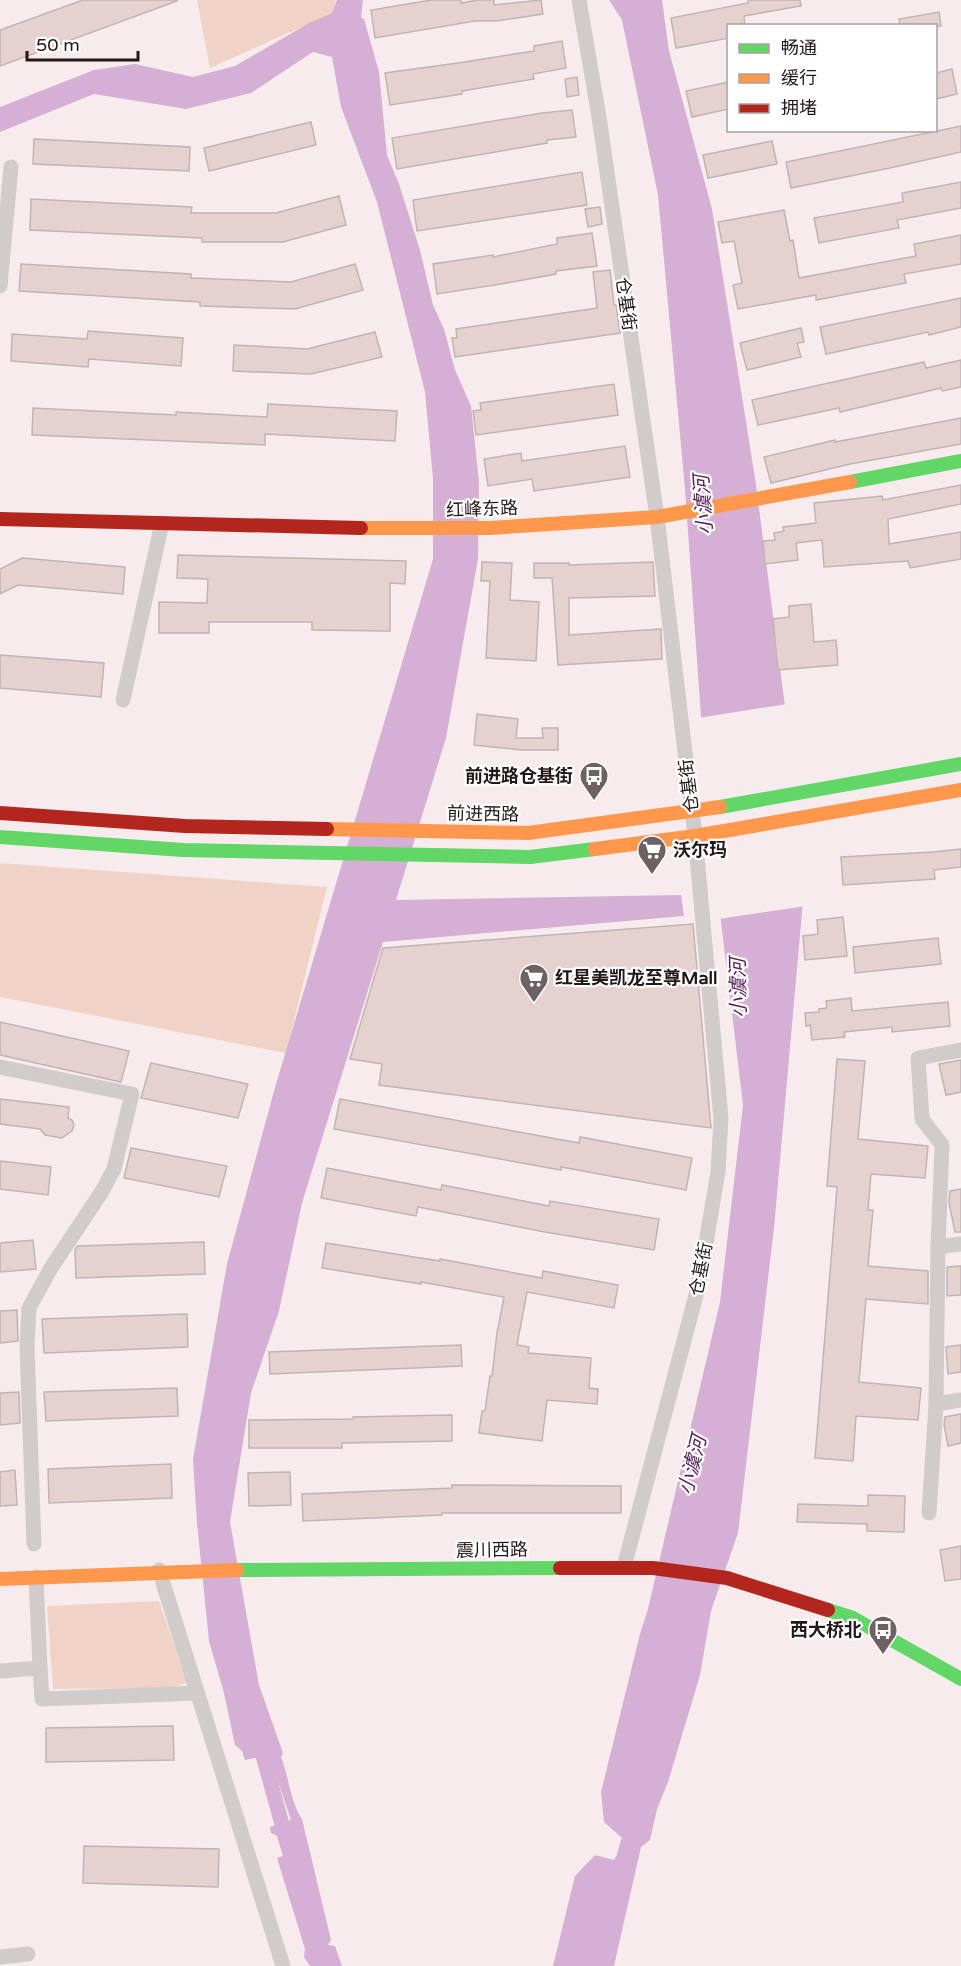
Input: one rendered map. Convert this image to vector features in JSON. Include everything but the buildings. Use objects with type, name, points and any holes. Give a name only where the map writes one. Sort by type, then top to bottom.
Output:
[{"type":"street","name":"仓基街","points":[[579,0],[601,129],[699,811],[721,1118],[718,1172],[699,1284],[624,1567]]},
{"type":"street","points":[[0,286],[11,167]]},
{"type":"street","name":"红峰东路","points":[[0,519],[418,529],[490,528],[657,517],[961,461]]},
{"type":"street","points":[[123,700],[162,523]]},
{"type":"street","name":"前进西路","points":[[0,813],[184,826],[528,833],[699,811],[961,764]]},
{"type":"street","points":[[0,837],[183,850],[530,857],[702,835],[961,790]]},
{"type":"street","points":[[929,1513],[936,1404],[942,1145],[922,1119],[918,1059],[961,1050]]},
{"type":"street","points":[[0,1067],[132,1094],[114,1169],[102,1193],[51,1268],[29,1308],[27,1347],[34,1544]]},
{"type":"street","points":[[938,1247],[961,1244]]},
{"type":"street","points":[[936,1404],[961,1400]]},
{"type":"street","name":"震川西路","points":[[0,1579],[159,1570],[653,1568],[727,1578],[853,1618],[961,1679]]},
{"type":"street","points":[[159,1570],[284,1966]]},
{"type":"street","points":[[36,1577],[42,1699],[198,1693]]},
{"type":"street","points":[[0,1671],[40,1668]]},
{"type":"street","points":[[0,1957],[28,1954]]},
{"type":"shaded area","points":[[197,0],[336,0],[333,13],[210,68]]},
{"type":"shaded area","points":[[0,863],[327,887],[286,1053],[0,997]]},
{"type":"shaded area","points":[[159,1601],[187,1683],[170,1688],[53,1689],[47,1606]]},
{"type":"water","points":[[337,0],[363,0],[361,18],[364,19],[379,72],[387,155],[399,184],[420,250],[433,305],[444,329],[455,370],[471,406],[479,482],[478,559],[446,738],[396,900],[681,895],[684,916],[383,942],[302,1203],[279,1311],[251,1393],[230,1522],[259,1685],[283,1753],[281,1757],[292,1797],[302,1819],[331,1940],[328,1945],[335,1946],[342,1966],[310,1966],[304,1957],[305,1949],[277,1858],[283,1856],[277,1836],[271,1833],[270,1827],[291,1820],[269,1755],[245,1760],[242,1751],[235,1745],[224,1693],[209,1641],[193,1459],[227,1264],[274,1091],[433,559],[433,479],[425,392],[377,202],[341,107],[332,57],[313,52],[251,93],[186,109],[94,94],[0,132],[0,107],[94,70],[135,64],[193,77],[235,66],[309,23],[332,13]]},
{"type":"water","name":"小澞河","points":[[609,0],[662,0],[669,51],[712,209],[755,478],[788,729],[803,901],[774,1228],[738,1533],[711,1611],[700,1675],[668,1782],[657,1809],[650,1840],[641,1847],[614,1966],[553,1966],[575,1876],[595,1855],[614,1860],[622,1838],[604,1822],[601,1792],[648,1609],[720,1302],[743,1105],[720,913],[702,731],[685,489],[658,195],[622,20]]},
{"type":"pier","points":[[787,704],[806,906],[718,919],[698,718]]},
{"type":"waterway","points":[[258,1738],[287,1842]]},
{"type":"traffic: fast","points":[[850,482],[961,461]]},
{"type":"traffic: fast","points":[[720,807],[961,764]]},
{"type":"traffic: fast","points":[[0,837],[183,850],[530,857],[595,849]]},
{"type":"traffic: fast","points":[[237,1570],[560,1568]]},
{"type":"traffic: fast","points":[[828,1610],[853,1618],[961,1679]]},
{"type":"traffic: slow","points":[[361,528],[490,528],[657,517],[850,482]]},
{"type":"traffic: slow","points":[[595,849],[695,836],[961,790]]},
{"type":"traffic: slow","points":[[327,829],[528,833],[720,807]]},
{"type":"traffic: slow","points":[[0,1579],[237,1570]]},
{"type":"traffic: jam","points":[[0,519],[361,528]]},
{"type":"traffic: jam","points":[[0,813],[185,826],[327,829]]},
{"type":"traffic: jam","points":[[560,1568],[653,1568],[727,1578],[828,1610]]},
{"type":"place","name":"前进路仓基街","points":[[594,802]]},
{"type":"place","name":"沃尔玛","points":[[652,876]]},
{"type":"place","name":"红星美凯龙至尊Mall","points":[[534,1004]]},
{"type":"place","name":"西大桥北","points":[[883,1656]]}]
